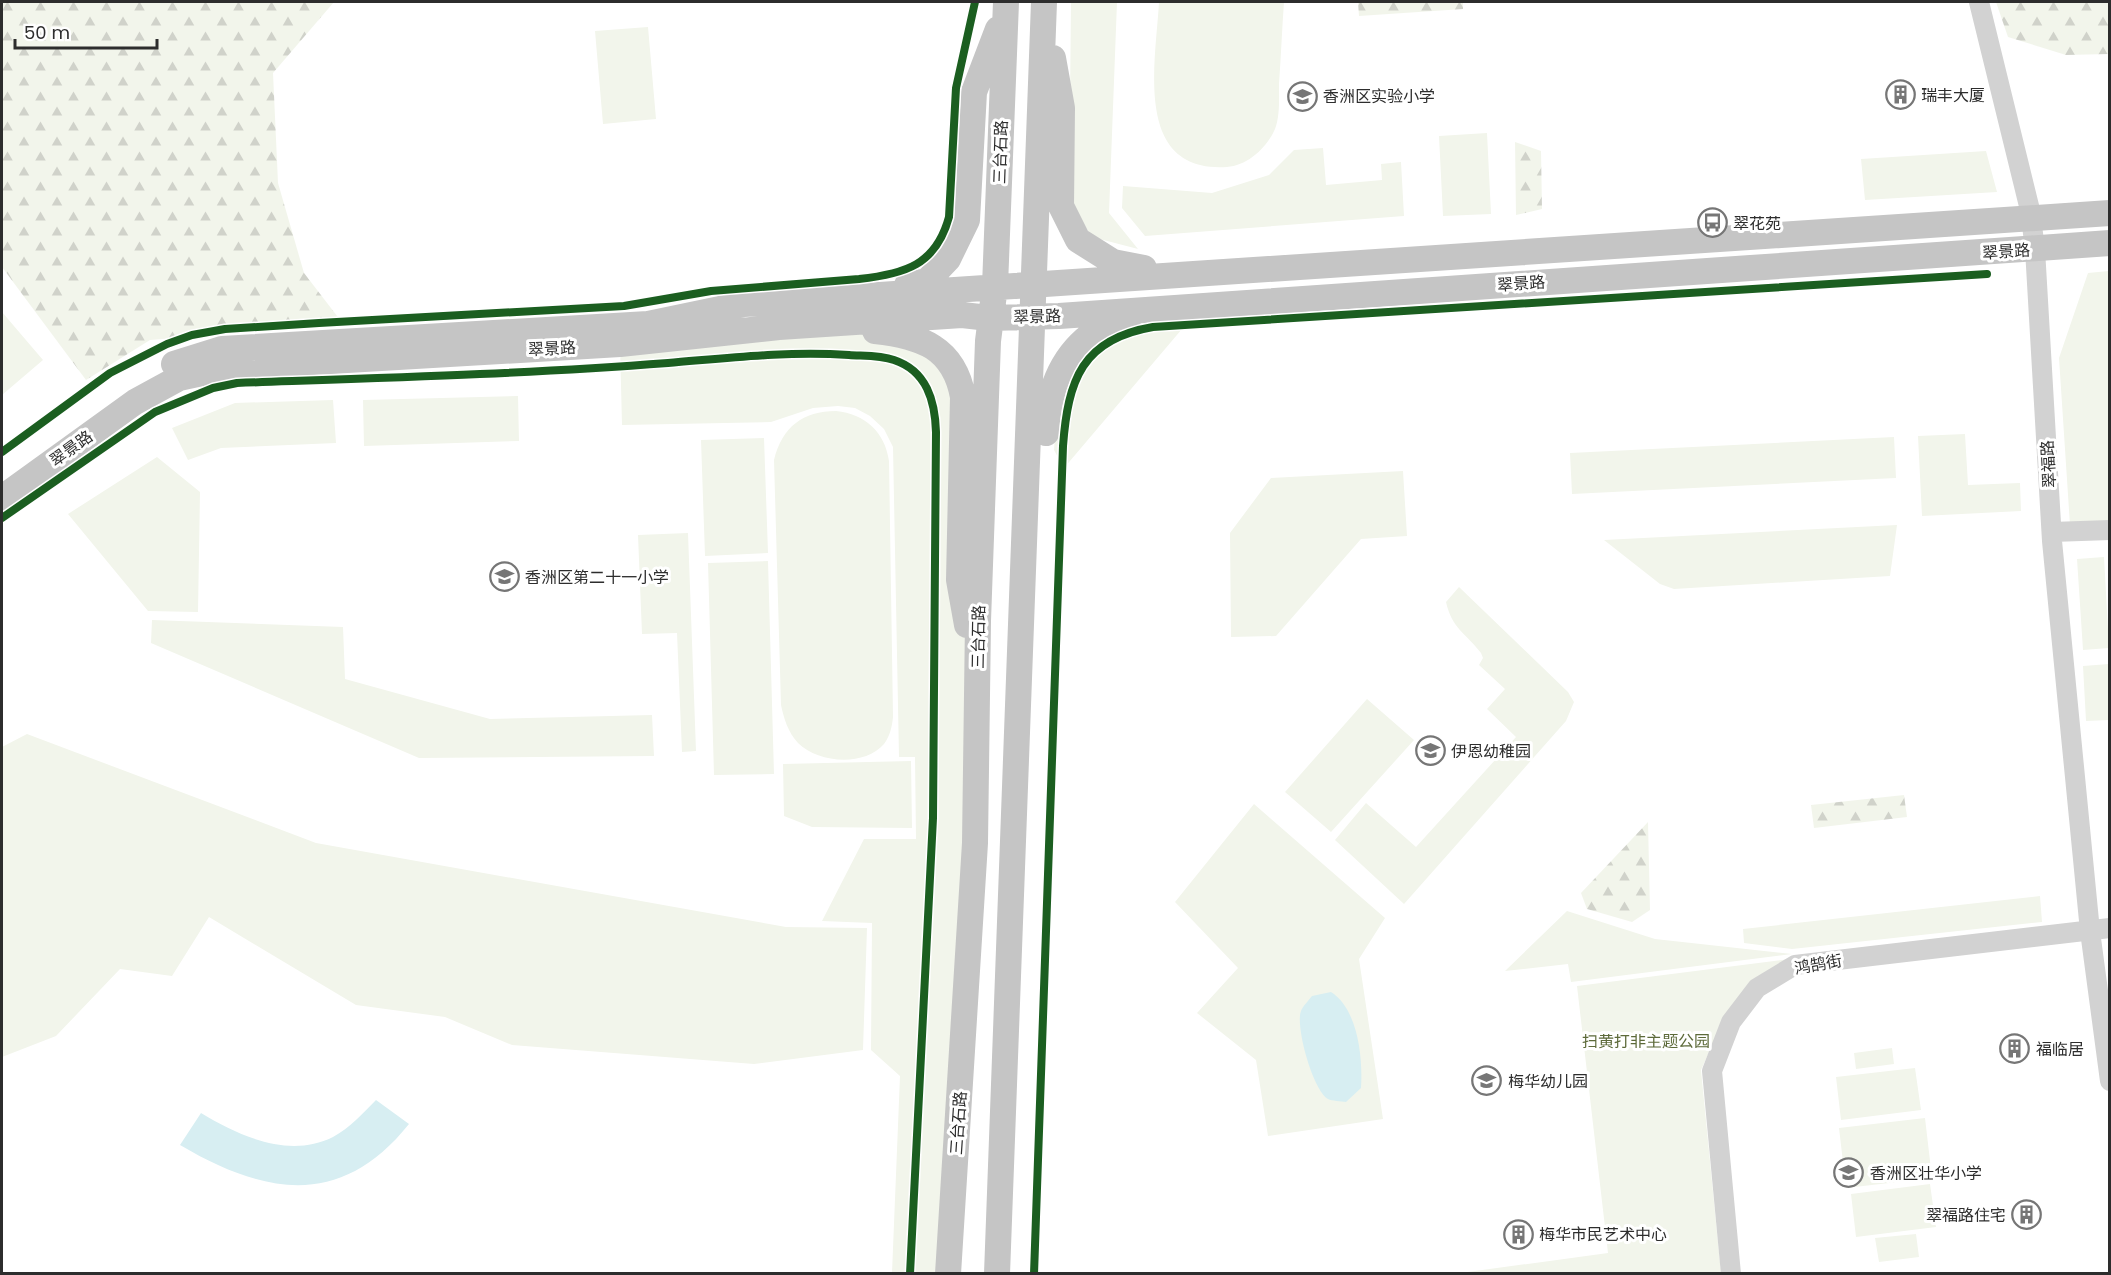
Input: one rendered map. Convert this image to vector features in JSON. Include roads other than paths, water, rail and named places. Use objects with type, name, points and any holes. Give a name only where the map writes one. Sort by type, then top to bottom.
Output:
[{"type":"main road","name":"三台石路","points":[[948,1274],[975,843],[989,318],[994,286],[1006,6]]},
{"type":"main road","points":[[854,296],[927,281],[952,255],[967,220],[974,92],[1006,6]]},
{"type":"main road","points":[[1044,6],[1062,108],[1061,206],[1078,240],[1113,262],[1177,275]]},
{"type":"main road","points":[[997,1274],[1035,316],[1044,6]]},
{"type":"main road","name":"翠景路","points":[[2,476],[122,390],[168,366],[222,349],[648,324],[744,304],[854,296],[2109,213]]},
{"type":"main road","name":"翠景路","points":[[2,498],[135,402],[179,378],[230,368],[611,345],[779,327],[962,315],[989,318],[1168,309],[2109,243]]},
{"type":"main road","points":[[1017,731],[1039,615],[1047,404],[1056,377],[1073,351],[1098,330],[1168,309]]},
{"type":"main road","points":[[779,327],[871,330],[906,336],[929,344],[951,365],[963,397],[959,580],[978,679]]},
{"type":"street","name":"翠福路","points":[[1979,2],[2031,218],[2035,249],[2052,532],[2090,931],[2109,1081]]},
{"type":"street","points":[[2052,532],[2109,530]]},
{"type":"street","name":"鸿鹄街","points":[[1731,1274],[1712,1071],[1731,1022],[1757,988],[1795,965],[2109,928]]},
{"type":"water","points":[[1331,992],[1347,1010],[1353,1022],[1360,1049],[1361,1088],[1346,1102],[1330,1100],[1322,1094],[1311,1072],[1301,1030],[1301,1011],[1306,1003],[1312,996]]},
{"type":"water","points":[[376,1100],[409,1124],[383,1151],[356,1170],[329,1181],[301,1185],[272,1183],[242,1175],[211,1162],[180,1145],[201,1113],[231,1130],[265,1142],[299,1146],[316,1143],[333,1137],[345,1129]]},
{"type":"place","name":"瑞丰大厦","points":[[1900,95]]},
{"type":"place","name":"香洲区实验小学","points":[[1302,96]]},
{"type":"place","name":"翠花苑","points":[[1712,223]]},
{"type":"place","name":"香洲区第二十一小学","points":[[504,577]]},
{"type":"place","name":"伊恩幼稚园","points":[[1430,751]]},
{"type":"place","name":"福临居","points":[[2015,1049]]},
{"type":"place","name":"梅华幼儿园","points":[[1487,1081]]},
{"type":"place","name":"香洲区壮华小学","points":[[1849,1173]]},
{"type":"place","name":"翠福路住宅","points":[[2027,1215]]},
{"type":"place","name":"梅华市民艺术中心","points":[[1518,1234]]},
{"type":"park label","name":"扫黄打非主题公园","points":[[1646,1041]]}]
